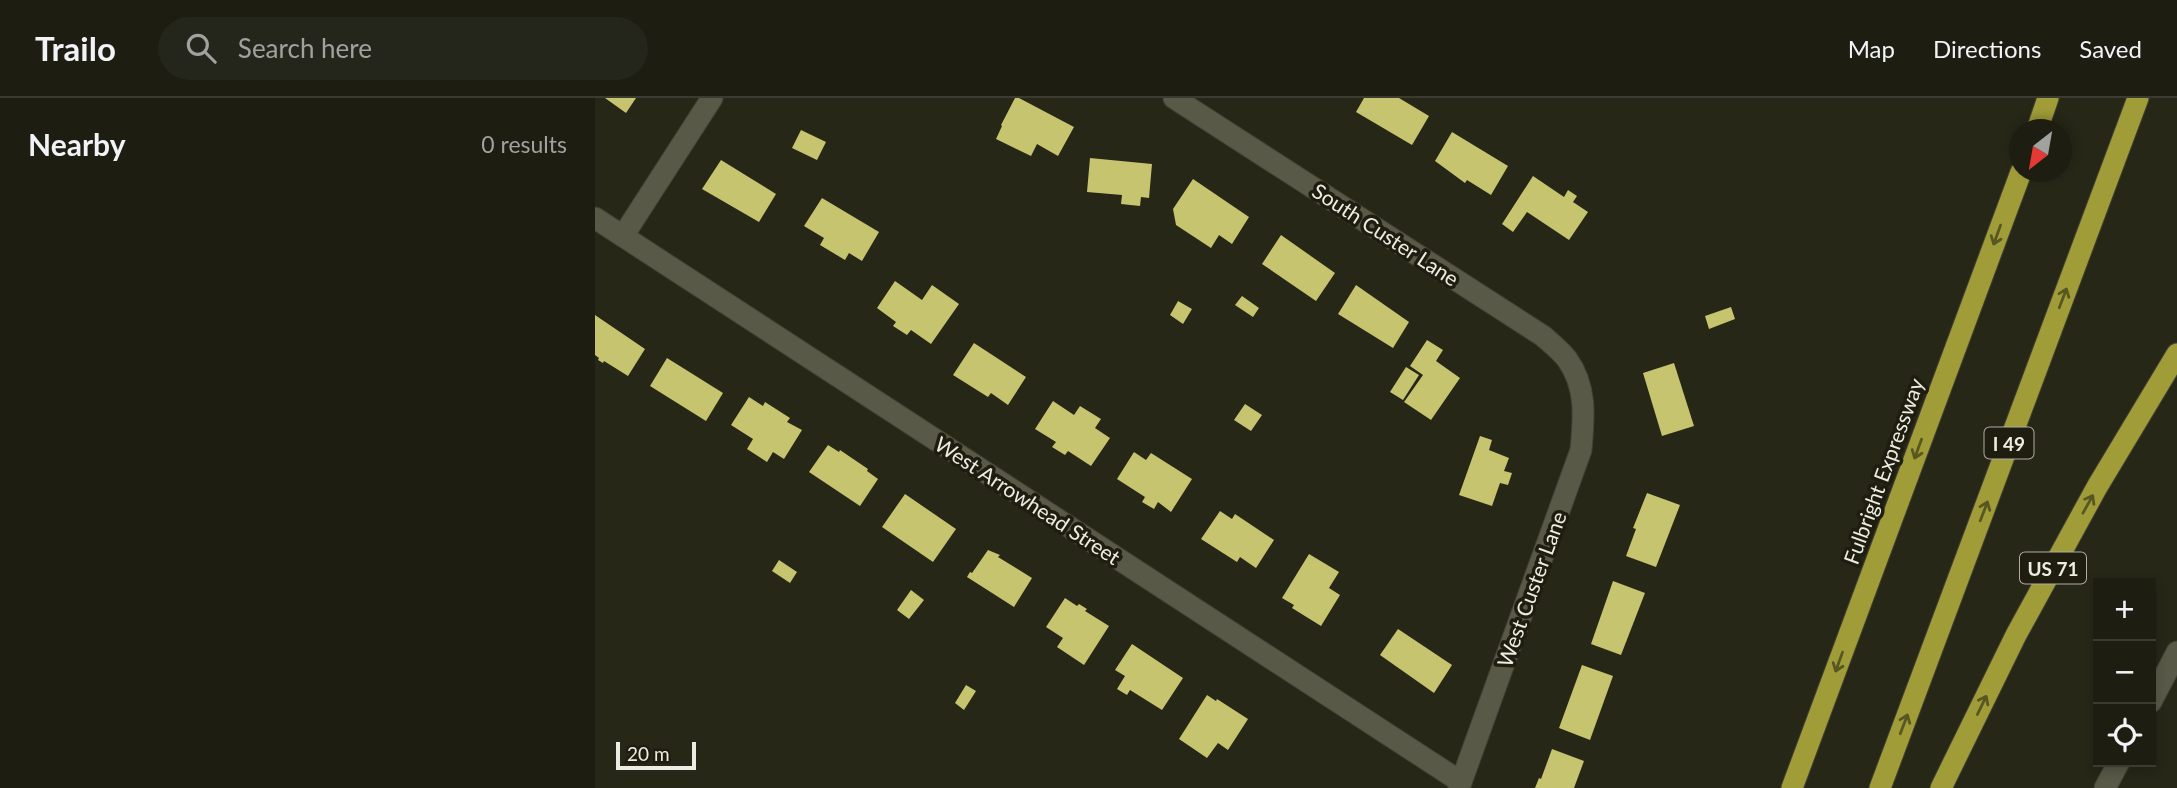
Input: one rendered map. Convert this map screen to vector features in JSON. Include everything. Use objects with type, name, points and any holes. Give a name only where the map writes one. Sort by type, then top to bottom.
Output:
[{"type":"highway","points":[[2040,119],[2048,98]]},
{"type":"highway","name":"I 49","points":[[1880,788],[2138,98]]},
{"type":"highway","name":"Fulbright Expressway","points":[[1792,788],[2017,182]]},
{"type":"highway","name":"US 71","points":[[1941,788],[2016,635],[2097,487],[2177,354]]},
{"type":"street","points":[[623,236],[712,98]]},
{"type":"street","name":"South Custer Lane","points":[[1174,98],[1543,336],[1567,359],[1582,387]]},
{"type":"street","name":"West Arrowhead Street","points":[[595,218],[1460,785]]},
{"type":"street","name":"West Custer Lane","points":[[1460,785],[1581,450],[1585,416],[1582,387]]},
{"type":"street","points":[[2156,692],[2177,652]]},
{"type":"street","points":[[2105,788],[2116,767]]},
{"type":"building","points":[[605,98],[636,98],[626,113]]},
{"type":"building","points":[[1015,98],[1074,127],[1058,156],[1037,144],[1031,156],[996,139]]},
{"type":"building","points":[[1364,98],[1399,98],[1429,116],[1412,145],[1356,112]]},
{"type":"building","points":[[801,130],[826,142],[817,160],[792,148]]},
{"type":"building","points":[[1452,132],[1508,166],[1491,195],[1467,180],[1465,183],[1435,161]]},
{"type":"building","points":[[1090,158],[1152,164],[1149,198],[1141,197],[1140,206],[1121,204],[1122,195],[1087,192]]},
{"type":"building","points":[[721,160],[776,194],[759,222],[702,189]]},
{"type":"building","points":[[1533,176],[1564,197],[1568,190],[1577,196],[1573,202],[1588,212],[1569,240],[1527,212],[1513,232],[1502,224]]},
{"type":"building","points":[[1193,179],[1249,217],[1232,244],[1219,235],[1211,248],[1176,225],[1173,209]]},
{"type":"building","points":[[822,198],[879,232],[862,261],[849,253],[845,260],[820,245],[824,238],[804,226]]},
{"type":"building","points":[[1281,235],[1335,273],[1316,301],[1262,264]]},
{"type":"building","points":[[895,281],[922,300],[932,285],[959,304],[931,344],[911,330],[907,335],[893,326],[896,322],[877,308]]},
{"type":"building","points":[[1356,285],[1409,322],[1393,348],[1338,314]]},
{"type":"building","points":[[1242,296],[1259,308],[1253,317],[1235,305]]},
{"type":"building","points":[[1178,301],[1192,309],[1183,324],[1170,315]]},
{"type":"building","points":[[1731,307],[1735,319],[1709,329],[1705,316]]},
{"type":"building","points":[[595,315],[645,349],[628,376],[598,360],[595,355]]},
{"type":"building","points":[[1427,340],[1443,350],[1436,361],[1460,378],[1431,420],[1404,402],[1423,375],[1410,366]]},
{"type":"building","points":[[974,343],[1026,377],[1008,405],[991,393],[988,397],[953,375]]},
{"type":"building","points":[[667,358],[723,393],[706,421],[650,386]]},
{"type":"building","points":[[1674,363],[1694,426],[1662,436],[1643,373]]},
{"type":"building","points":[[1406,367],[1419,375],[1403,400],[1390,392]]},
{"type":"building","points":[[749,397],[763,406],[765,402],[790,418],[787,422],[802,430],[784,459],[773,452],[767,462],[747,449],[753,439],[731,425]]},
{"type":"building","points":[[1053,401],[1074,415],[1080,406],[1101,419],[1095,428],[1110,438],[1091,466],[1068,451],[1065,455],[1052,447],[1056,442],[1035,429]]},
{"type":"building","points":[[1245,404],[1262,415],[1251,431],[1234,420]]},
{"type":"building","points":[[1480,436],[1492,440],[1489,450],[1509,458],[1504,471],[1512,473],[1508,485],[1500,483],[1492,506],[1459,495]]},
{"type":"building","points":[[828,445],[868,469],[867,471],[878,479],[860,506],[809,472]]},
{"type":"building","points":[[1134,452],[1146,460],[1151,453],[1192,479],[1171,512],[1158,502],[1154,509],[1142,502],[1145,497],[1117,479]]},
{"type":"building","points":[[1647,493],[1680,505],[1656,567],[1626,556],[1636,529],[1633,528]]},
{"type":"building","points":[[905,494],[956,529],[933,562],[882,527]]},
{"type":"building","points":[[1220,511],[1232,519],[1235,514],[1274,540],[1256,568],[1240,557],[1237,562],[1201,539]]},
{"type":"building","points":[[988,550],[1000,555],[998,557],[1032,578],[1014,607],[967,577]]},
{"type":"building","points":[[1309,554],[1339,572],[1329,588],[1340,595],[1321,626],[1292,608],[1294,605],[1282,598]]},
{"type":"building","points":[[779,560],[797,572],[790,583],[772,571]]},
{"type":"building","points":[[1613,581],[1645,593],[1621,655],[1591,644]]},
{"type":"building","points":[[911,590],[924,600],[909,619],[897,610]]},
{"type":"building","points":[[1065,598],[1087,609],[1085,611],[1109,626],[1084,665],[1057,647],[1063,638],[1046,627]]},
{"type":"building","points":[[1398,629],[1452,665],[1434,693],[1380,655]]},
{"type":"building","points":[[1132,644],[1183,678],[1162,710],[1130,690],[1127,695],[1117,689],[1125,676],[1115,670]]},
{"type":"building","points":[[1582,665],[1613,676],[1590,740],[1559,728]]},
{"type":"building","points":[[966,685],[976,691],[964,710],[955,703]]},
{"type":"building","points":[[1207,695],[1248,719],[1228,750],[1218,743],[1207,758],[1179,739]]},
{"type":"building","points":[[1552,749],[1584,761],[1574,788],[1535,788]]}]
